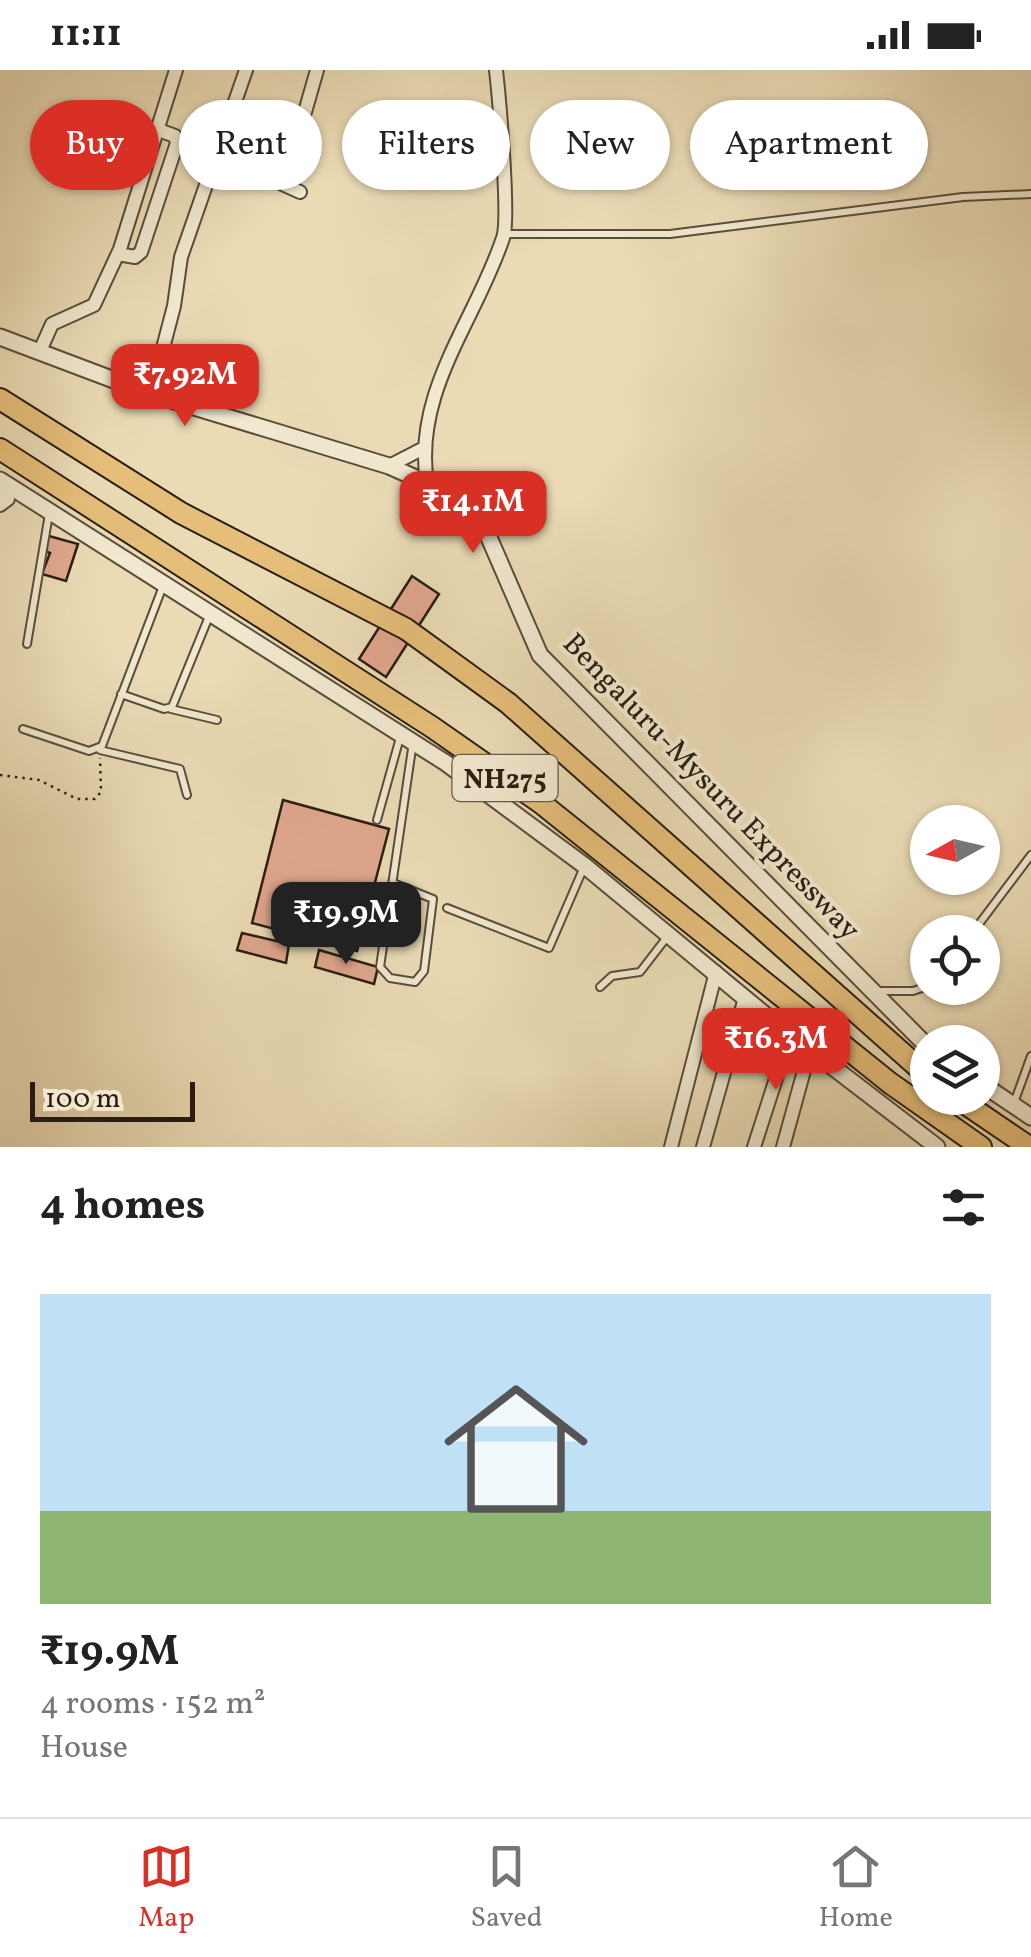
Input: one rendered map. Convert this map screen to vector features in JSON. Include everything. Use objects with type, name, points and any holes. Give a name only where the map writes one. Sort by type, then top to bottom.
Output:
[{"type":"highway","name":"Bengaluru-Mysuru Expressway","points":[[0,399],[181,513],[406,629],[508,702],[910,1060]]},
{"type":"highway","name":"NH275","points":[[0,449],[432,727],[541,803],[860,1059],[981,1147]]},
{"type":"highway","points":[[982,1115],[1028,1147]]},
{"type":"street","points":[[159,121],[176,70]]},
{"type":"street","points":[[151,394],[174,306],[181,258],[246,70]]},
{"type":"street","points":[[300,192],[278,182],[275,172],[305,112],[317,70]]},
{"type":"street","points":[[426,483],[422,449],[433,394],[505,234],[496,70]]},
{"type":"street","points":[[118,254],[135,257],[141,252],[177,143],[175,136],[159,131]]},
{"type":"street","points":[[39,353],[52,324],[94,304],[118,254],[138,190]]},
{"type":"street","name":"Bengaluru-Mysuru Expressway","points":[[0,337],[151,394],[390,466],[426,483],[472,514],[487,533],[540,654],[910,1031]]},
{"type":"street","points":[[390,466],[422,449]]},
{"type":"street","name":"NH275","points":[[0,480],[407,737],[585,866],[790,1035],[938,1147]]},
{"type":"street","points":[[0,492],[8,498],[0,505]]},
{"type":"street","points":[[671,1147],[716,972]]},
{"type":"street","points":[[702,1147],[745,998]]},
{"type":"street","points":[[754,1147],[790,1035]]},
{"type":"street","points":[[783,1147],[810,1049]]},
{"type":"street","points":[[1000,1096],[1031,1117]]},
{"type":"lane","points":[[505,234],[670,234],[964,197],[1031,194]]},
{"type":"lane","points":[[27,644],[49,512]]},
{"type":"lane","points":[[99,750],[163,586]]},
{"type":"lane","points":[[170,708],[210,614]]},
{"type":"lane","points":[[121,694],[216,720]]},
{"type":"lane","points":[[23,729],[88,751],[99,750],[180,769],[186,795]]},
{"type":"lane","points":[[377,820],[407,737]]},
{"type":"lane","points":[[392,883],[433,899],[424,971],[415,982],[390,978],[380,967],[407,737]]},
{"type":"lane","points":[[986,915],[1031,855]]},
{"type":"lane","points":[[447,908],[549,948],[585,866]]},
{"type":"lane","points":[[600,987],[613,975],[640,972],[670,934]]},
{"type":"lane","points":[[870,992],[910,991]]},
{"type":"lane","points":[[1013,1104],[1031,1056]]},
{"type":"path","points":[[0,775],[40,780],[78,799],[95,799],[100,792],[99,750]]},
{"type":"building","points":[[49,536],[78,544],[66,581],[42,574],[50,553],[45,551]]},
{"type":"building","points":[[412,576],[439,594],[386,677],[359,659]]},
{"type":"building","points":[[283,800],[389,829],[357,951],[252,923]]},
{"type":"building","points":[[242,933],[289,944],[286,963],[237,950]]},
{"type":"building","points":[[319,950],[378,967],[374,984],[315,967]]}]
